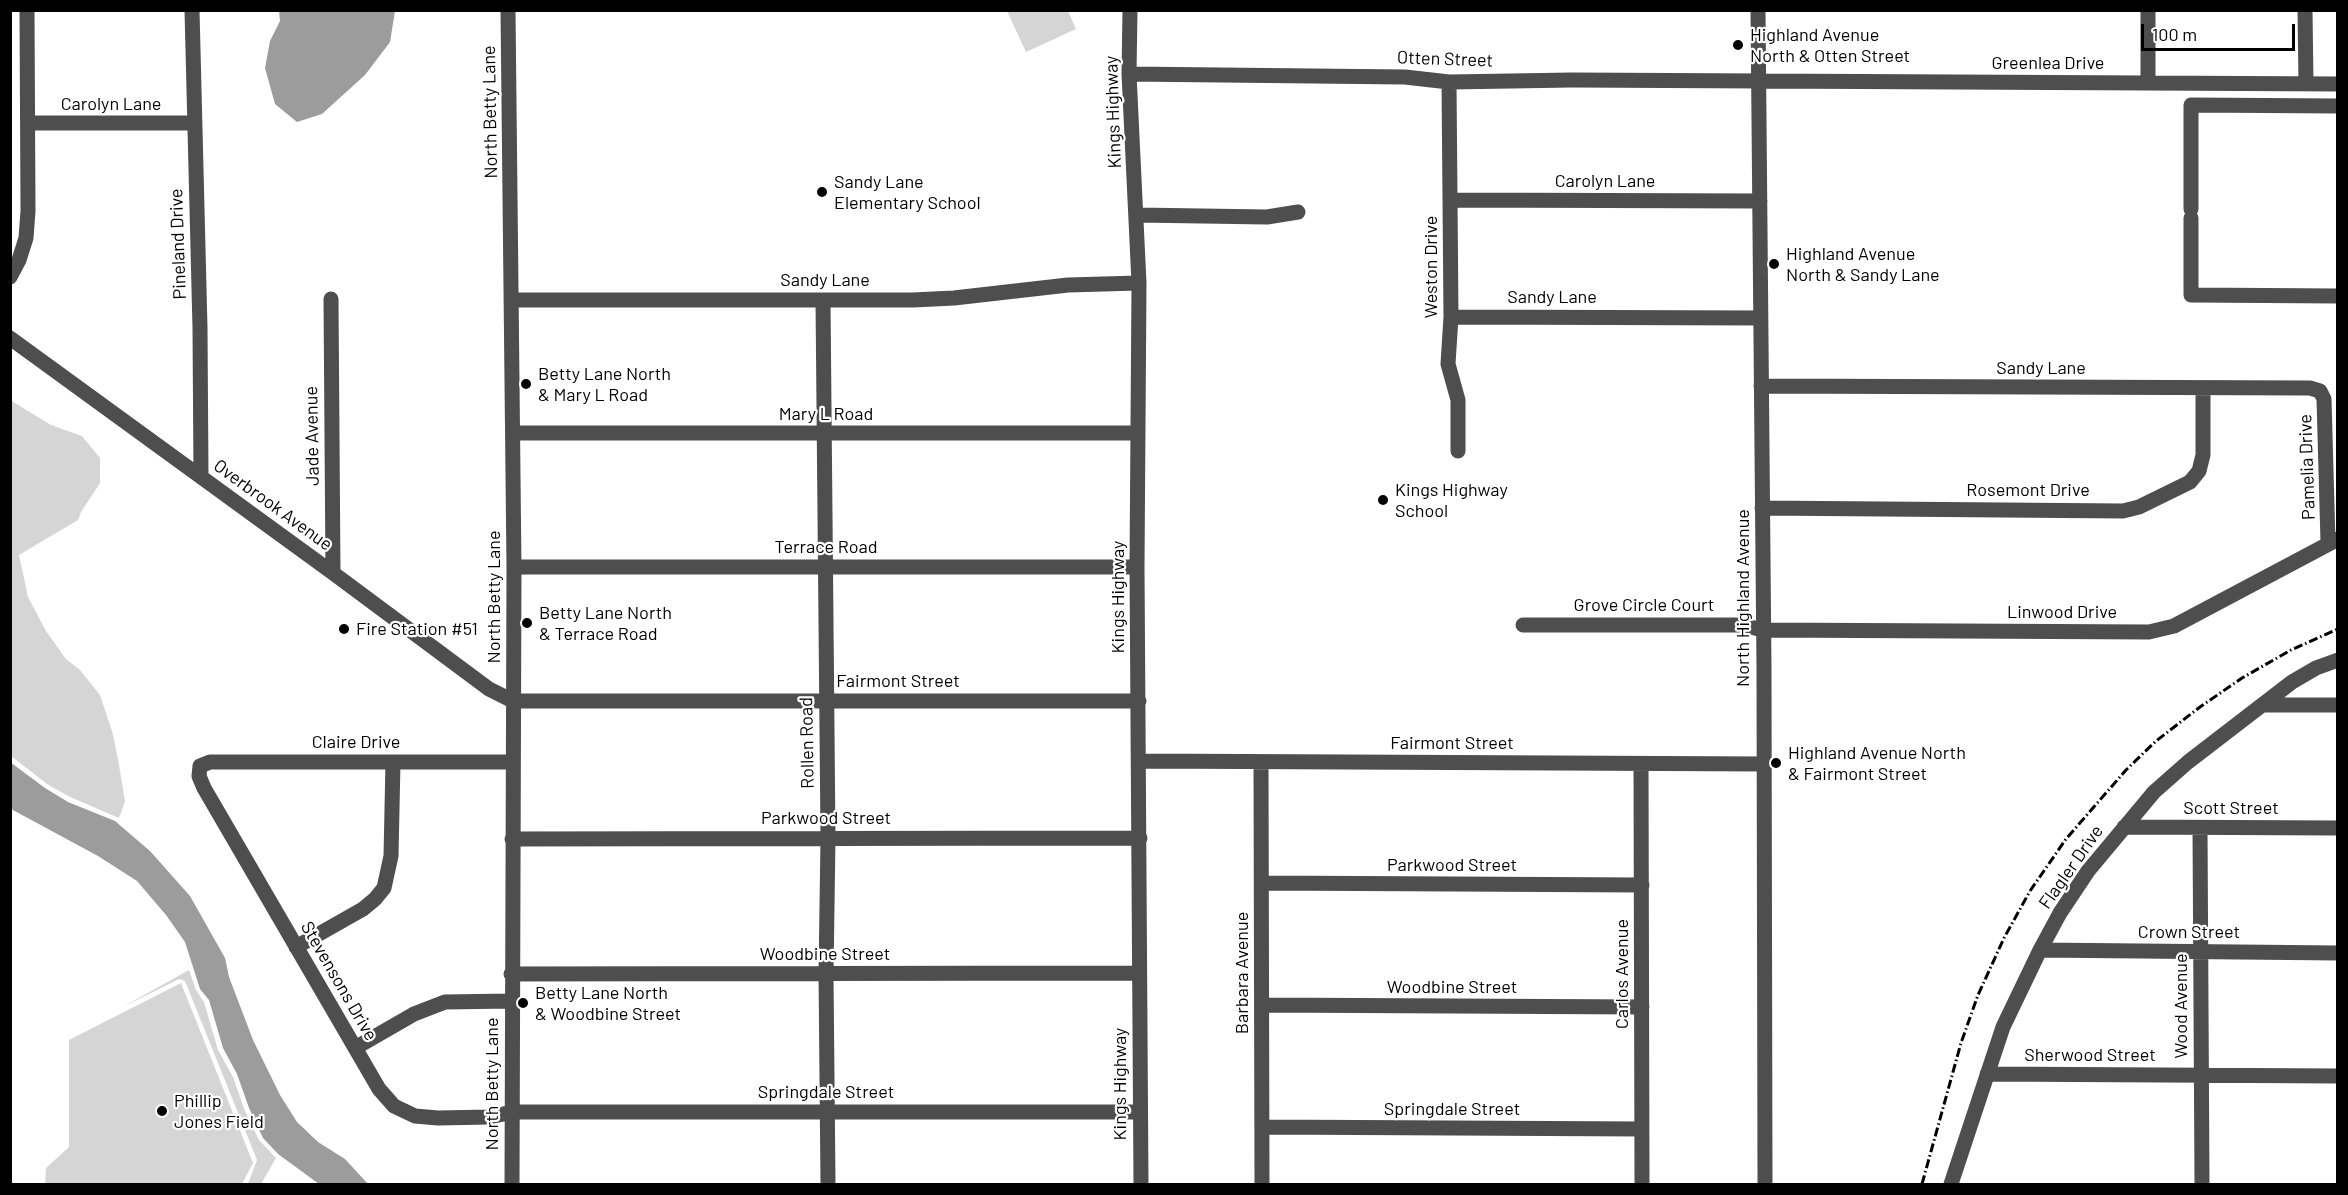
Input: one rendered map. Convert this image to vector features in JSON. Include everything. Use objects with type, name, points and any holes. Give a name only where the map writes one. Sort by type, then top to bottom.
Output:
[{"type":"street","points":[[10,277],[19,260],[26,238],[28,211],[27,10]]},
{"type":"street","name":"Pineland Drive","points":[[192,10],[200,328],[201,477]]},
{"type":"street","name":"North Betty Lane","points":[[508,10],[514,567],[512,1185]]},
{"type":"street","name":"Kings Highway","points":[[1130,10],[1130,74],[1139,283],[1137,567],[1141,1185]]},
{"type":"street","name":"North Highland Avenue","points":[[1758,10],[1765,1185]]},
{"type":"street","points":[[2148,10],[2148,83]]},
{"type":"street","points":[[2305,10],[2306,84]]},
{"type":"street","name":"Otten Street","points":[[1130,74],[1405,77],[1449,82],[1572,80],[1759,82]]},
{"type":"street","name":"Weston Drive","points":[[1449,82],[1451,316],[1448,364],[1458,400],[1458,451]]},
{"type":"street","name":"Greenlea Drive","points":[[1759,82],[2337,84]]},
{"type":"street","points":[[2280,84],[2280,106]]},
{"type":"street","points":[[2337,106],[2190,105],[2191,295],[2337,296]]},
{"type":"street","name":"Carolyn Lane","points":[[28,123],[194,123]]},
{"type":"street","name":"Carolyn Lane","points":[[1450,200],[1760,201]]},
{"type":"street","points":[[1137,215],[1268,217],[1298,212]]},
{"type":"street","name":"Sandy Lane","points":[[511,300],[954,298],[1068,285],[1139,283]]},
{"type":"street","name":"Jade Avenue","points":[[331,299],[333,573]]},
{"type":"street","name":"Rollen Road","points":[[823,300],[828,838],[826,974],[828,1185]]},
{"type":"street","name":"Sandy Lane","points":[[1451,316],[1760,318]]},
{"type":"street","name":"Overbrook Avenue","points":[[10,338],[489,689],[513,701]]},
{"type":"street","name":"Sandy Lane","points":[[1761,386],[2310,388],[2320,391]]},
{"type":"street","name":"Rosemont Drive","points":[[1762,508],[2123,511],[2139,507],[2190,482],[2199,471],[2203,455],[2203,388]]},
{"type":"street","name":"Pamelia Drive","points":[[2320,391],[2324,399],[2326,501],[2333,541]]},
{"type":"street","name":"Mary L Road","points":[[513,433],[1138,433]]},
{"type":"street","name":"Linwood Drive","points":[[1763,630],[2150,632],[2174,626],[2333,541]]},
{"type":"street","name":"Terrace Road","points":[[514,567],[1137,567]]},
{"type":"street","name":"Grove Circle Court","points":[[1523,625],[1742,625],[1763,630]]},
{"type":"street","name":"Flagler Drive","points":[[1951,1185],[2003,1027],[2040,950],[2088,871],[2154,792],[2188,762],[2308,672],[2337,660]]},
{"type":"street","name":"Fairmont Street","points":[[513,701],[1139,701]]},
{"type":"street","points":[[2263,705],[2337,705]]},
{"type":"street","name":"Fairmont Street","points":[[1139,761],[1764,764]]},
{"type":"street","name":"Claire Drive","points":[[201,766],[210,762],[513,762]]},
{"type":"street","points":[[296,947],[363,909],[384,888],[391,856],[393,762]]},
{"type":"street","name":"Barbara Avenue","points":[[1261,762],[1262,1185]]},
{"type":"street","name":"Carlos Avenue","points":[[1641,764],[1642,1185]]},
{"type":"street","name":"Stevensons Drive","points":[[201,766],[199,776],[204,788],[379,1089],[394,1106],[415,1116],[490,1117],[512,1112]]},
{"type":"street","name":"Scott Street","points":[[2124,827],[2337,828]]},
{"type":"street","name":"Wood Avenue","points":[[2200,828],[2202,1185]]},
{"type":"street","name":"Parkwood Street","points":[[512,839],[1140,838]]},
{"type":"street","name":"Parkwood Street","points":[[1262,883],[1642,885]]},
{"type":"street","name":"Crown Street","points":[[2040,950],[2337,952]]},
{"type":"street","name":"Woodbine Street","points":[[511,974],[1139,973]]},
{"type":"street","points":[[356,1048],[414,1014],[445,1002],[511,1001]]},
{"type":"street","name":"Woodbine Street","points":[[1262,1005],[1642,1007]]},
{"type":"street","name":"Sherwood Street","points":[[1987,1074],[2337,1076]]},
{"type":"street","name":"Springdale Street","points":[[512,1112],[1140,1112]]},
{"type":"street","name":"Springdale Street","points":[[1262,1127],[1642,1130]]},
{"type":"shaded area","points":[[279,10],[395,11],[390,42],[365,75],[322,114],[297,122],[275,104],[265,68],[270,41],[280,21]]},
{"type":"shaded area","points":[[1007,11],[1068,11],[1076,29],[1026,52]]},
{"type":"shaded area","points":[[10,400],[51,425],[82,436],[100,458],[100,483],[78,520],[19,555],[28,597],[46,631],[66,659],[80,670],[100,695],[112,731],[125,801],[119,818],[70,797],[47,784],[11,756]]},
{"type":"shaded area","points":[[10,762],[68,802],[115,821],[150,851],[190,896],[225,958],[229,977],[253,1040],[280,1095],[297,1122],[318,1142],[345,1159],[368,1184],[319,1184],[278,1154],[263,1138],[237,1074],[223,1048],[209,1000],[200,989],[185,942],[137,881],[98,856],[11,809]]},
{"type":"shaded area","points":[[189,970],[196,990],[204,1002],[218,1050],[233,1077],[245,1111],[259,1140],[276,1158],[261,1184],[248,1184],[257,1160],[185,981],[179,979],[121,1008]]},
{"type":"shaded area","name":"Phillip Jones Field","points":[[181,983],[253,1163],[242,1184],[45,1184],[46,1168],[69,1147],[69,1040]]},
{"type":"railway","points":[[1922,1184],[1961,1043],[1978,995],[2004,938],[2030,891],[2066,839],[2126,770],[2156,741],[2200,707],[2242,678],[2291,650],[2338,629]]},
{"type":"place","name":"Highland Avenue North & Otten Street","points":[[1738,45]]},
{"type":"place","name":"Sandy Lane Elementary School","points":[[822,192]]},
{"type":"place","name":"Highland Avenue North & Sandy Lane","points":[[1774,264]]},
{"type":"place","name":"Betty Lane North & Mary L Road","points":[[526,384]]},
{"type":"place","name":"Kings Highway School","points":[[1383,500]]},
{"type":"place","name":"Betty Lane North & Terrace Road","points":[[527,623]]},
{"type":"place","name":"Fire Station #51","points":[[344,629]]},
{"type":"place","name":"Highland Avenue North & Fairmont Street","points":[[1776,763]]},
{"type":"place","name":"Betty Lane North & Woodbine Street","points":[[523,1003]]},
{"type":"place","name":"Phillip Jones Field","points":[[162,1111]]}]
